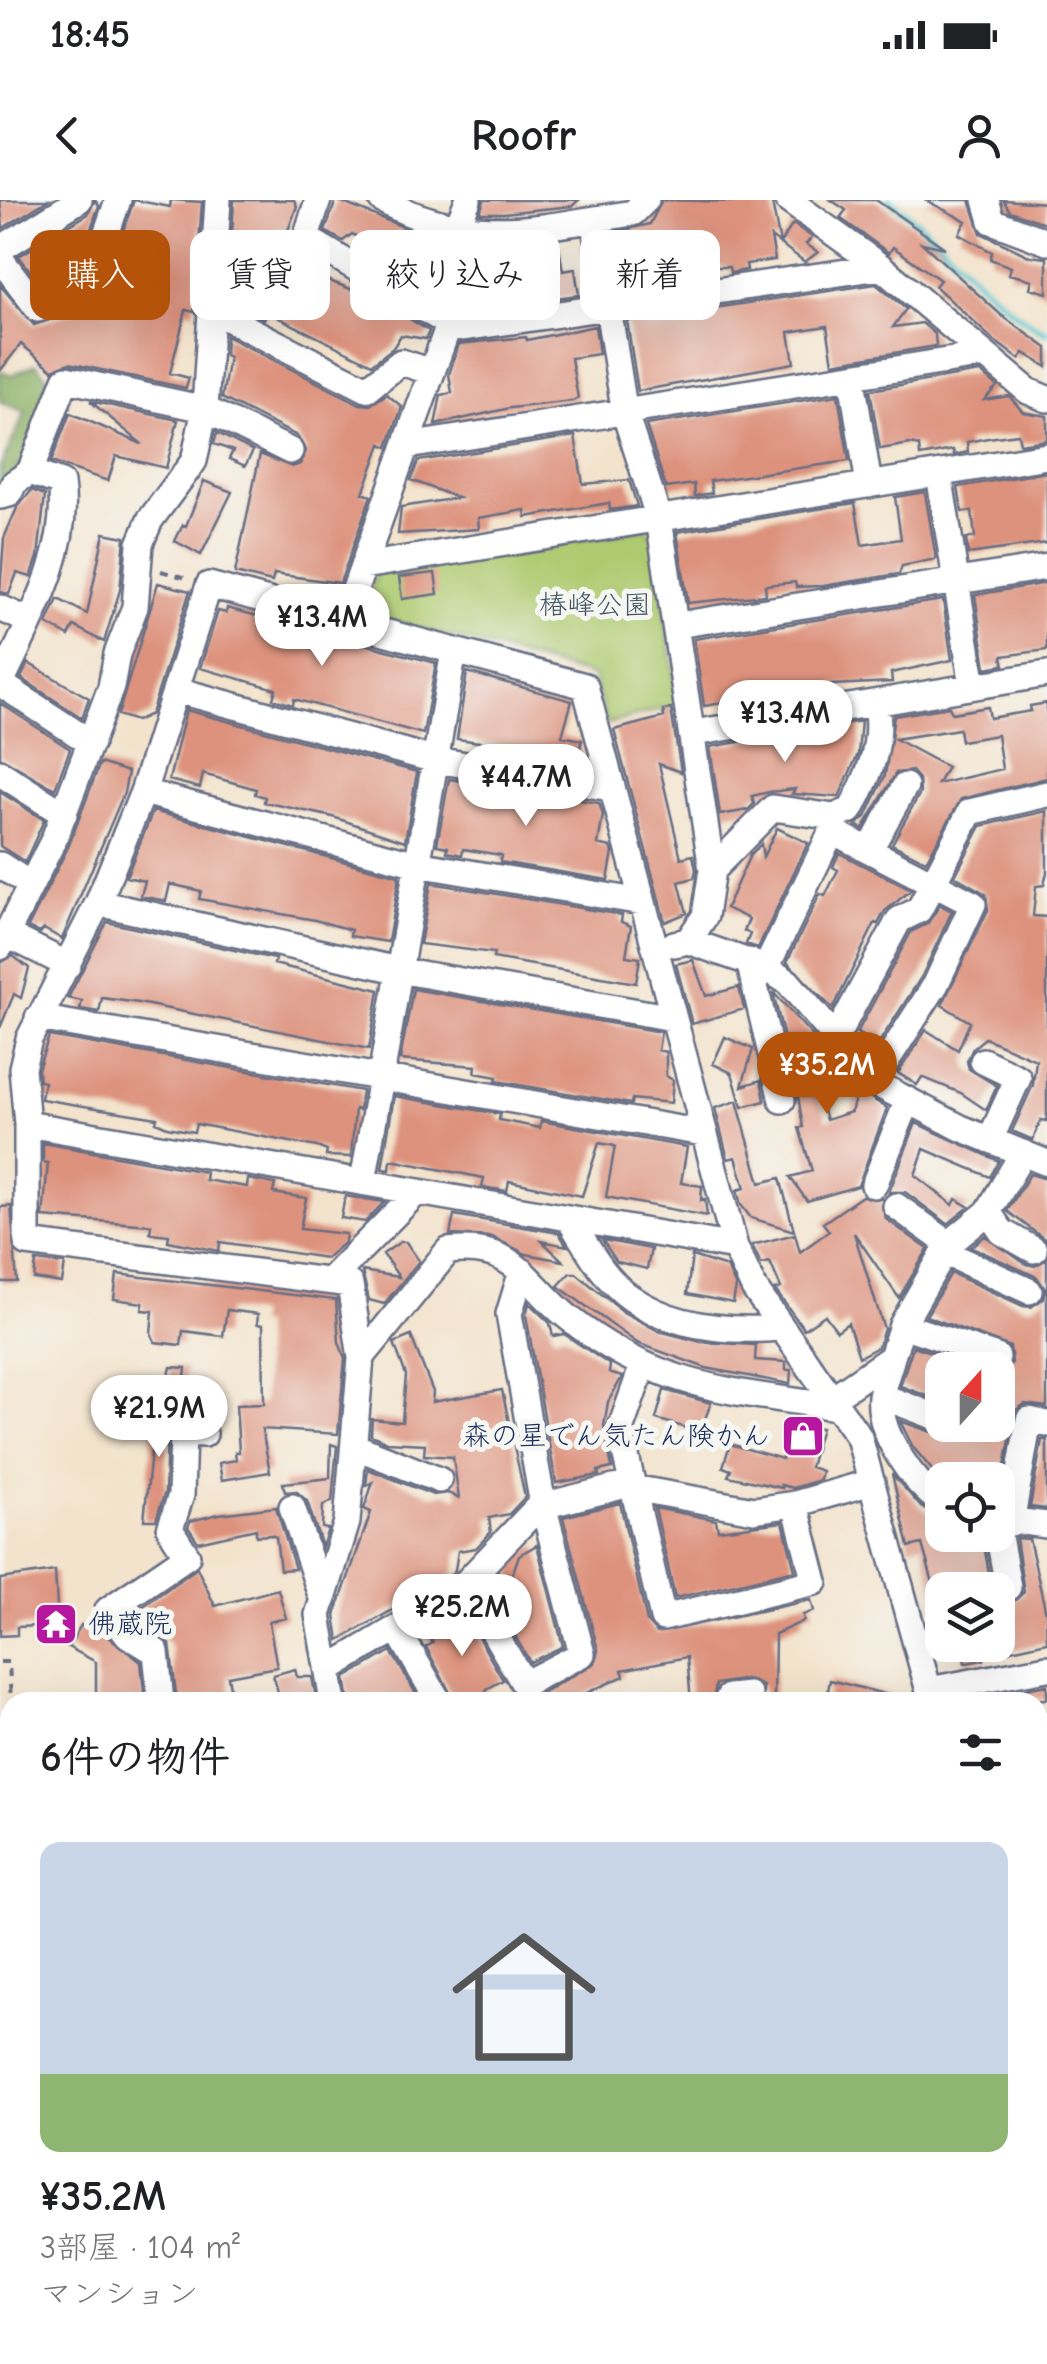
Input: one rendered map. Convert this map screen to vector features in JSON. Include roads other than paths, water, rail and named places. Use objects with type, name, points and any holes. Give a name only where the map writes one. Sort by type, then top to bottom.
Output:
[{"type":"street","points":[[0,249],[79,200]]},
{"type":"street","points":[[0,258],[38,309],[86,292],[118,200]]},
{"type":"street","points":[[215,230],[218,200]]},
{"type":"street","points":[[318,200],[306,238],[448,324],[462,328],[580,312]]},
{"type":"street","points":[[382,200],[419,219],[456,230],[468,200]]},
{"type":"street","points":[[501,230],[599,212],[633,213],[646,200]]},
{"type":"street","points":[[788,200],[881,267],[1028,390],[1047,399]]},
{"type":"street","points":[[986,200],[992,221],[1047,242]]},
{"type":"street","points":[[720,291],[881,267]]},
{"type":"street","points":[[68,964],[4,941],[64,814],[91,742],[135,606],[137,563],[150,520],[194,461],[206,409],[208,320]]},
{"type":"street","points":[[230,320],[367,388],[401,362],[432,372]]},
{"type":"street","points":[[610,320],[625,414],[659,518],[712,870],[705,916],[688,940]]},
{"type":"street","points":[[343,624],[448,324]]},
{"type":"street","points":[[407,446],[984,355]]},
{"type":"street","points":[[852,378],[869,484]]},
{"type":"street","points":[[0,522],[5,495],[30,472],[66,380],[206,409],[290,451]]},
{"type":"street","points":[[364,566],[1047,456]]},
{"type":"street","points":[[30,472],[60,483],[64,505],[47,585],[0,685],[91,742]]},
{"type":"street","points":[[938,474],[973,686]]},
{"type":"street","points":[[677,626],[1047,567]]},
{"type":"street","points":[[332,1692],[318,1615],[347,1522],[361,1358],[350,1284],[30,1246],[22,1068],[38,1018],[98,903],[142,792],[209,585],[585,686],[734,1247],[754,1288],[859,1437],[930,1692]]},
{"type":"street","points":[[0,608],[29,621]]},
{"type":"street","points":[[363,1182],[454,651]]},
{"type":"street","points":[[694,733],[1047,674]]},
{"type":"street","points":[[176,690],[436,760],[611,788]]},
{"type":"street","points":[[712,870],[773,808],[834,817],[852,810],[873,768],[881,731],[876,703]]},
{"type":"street","points":[[0,774],[64,814]]},
{"type":"street","points":[[870,850],[906,786]]},
{"type":"street","points":[[142,792],[417,864],[642,902]]},
{"type":"street","points":[[835,1039],[898,920],[919,910],[970,812],[1047,794]]},
{"type":"street","points":[[782,1100],[758,965],[832,831],[974,904],[936,984],[873,1082]]},
{"type":"street","points":[[0,865],[32,886]]},
{"type":"street","points":[[98,903],[398,970],[673,1018]]},
{"type":"street","points":[[655,948],[688,940],[758,965],[788,982],[873,1082],[990,1140],[1039,1153],[988,1212],[946,1248],[902,1325],[881,1396],[903,1463],[925,1491]]},
{"type":"street","points":[[38,1018],[703,1133]]},
{"type":"street","points":[[983,1061],[1018,1078],[990,1140]]},
{"type":"street","points":[[874,1185],[908,1100]]},
{"type":"street","points":[[27,1124],[734,1247]]},
{"type":"street","points":[[331,1279],[416,1193]]},
{"type":"street","points":[[896,1206],[946,1248],[1029,1291]]},
{"type":"street","points":[[988,1212],[1002,1232],[1034,1250]]},
{"type":"street","points":[[569,1218],[601,1266],[631,1298],[708,1328],[781,1328]]},
{"type":"street","points":[[361,1358],[448,1251],[479,1248],[522,1271],[568,1317],[642,1368],[716,1390],[834,1403],[892,1357]]},
{"type":"street","points":[[466,1584],[524,1684],[582,1654],[543,1505],[509,1314],[522,1271]]},
{"type":"street","points":[[902,1325],[982,1352]]},
{"type":"street","points":[[642,1368],[620,1430],[663,1618],[814,1582],[795,1504]]},
{"type":"street","points":[[881,1396],[925,1413]]},
{"type":"street","points":[[1015,1472],[1028,1420],[1047,1424]]},
{"type":"street","points":[[160,1692],[156,1652],[128,1634],[108,1610],[187,1556],[170,1529],[180,1495],[184,1433],[204,1434]]},
{"type":"street","points":[[354,1446],[438,1480]]},
{"type":"street","points":[[328,1669],[466,1584],[543,1505],[582,1492],[622,1486],[754,1510],[795,1504],[872,1482]]},
{"type":"street","points":[[292,1507],[323,1601]]},
{"type":"street","points":[[1015,1524],[1047,1524]]},
{"type":"street","points":[[397,1629],[433,1692]]},
{"type":"street","points":[[948,1692],[1047,1668]]},
{"type":"waterway","points":[[889,200],[1005,305],[1047,333]]},
{"type":"place","name":"森の星でん気たん険かん","points":[[803,1436]]},
{"type":"place","name":"佛蔵院","points":[[56,1624]]},
{"type":"park label","name":"椿峰公園","points":[[595,605]]}]
